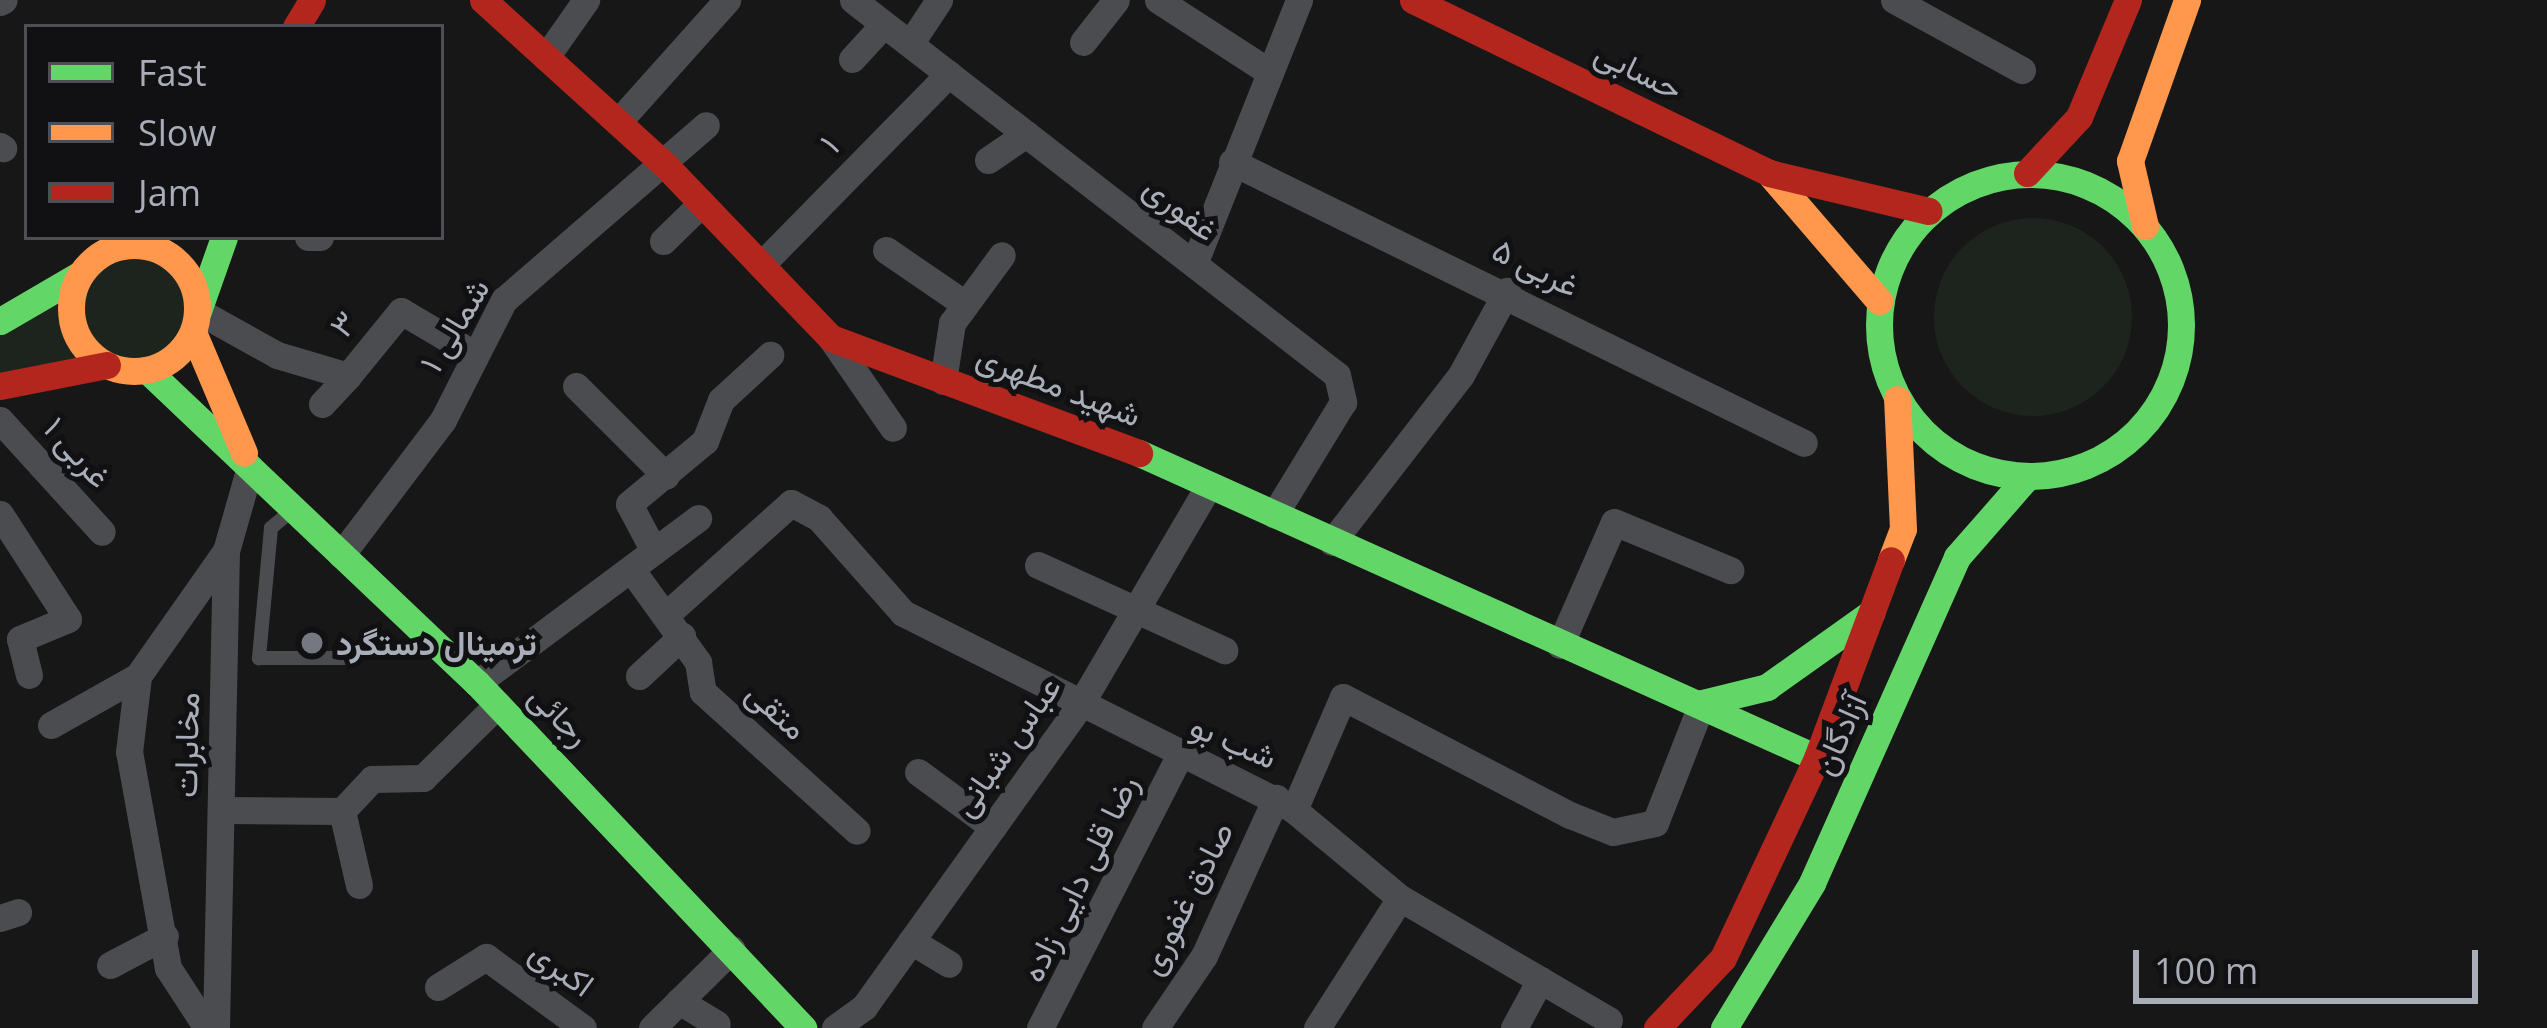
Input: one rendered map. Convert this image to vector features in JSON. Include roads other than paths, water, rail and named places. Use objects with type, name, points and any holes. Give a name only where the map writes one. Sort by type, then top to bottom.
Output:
[{"type":"street","name":"شهید مطهری","points":[[483,0],[665,165],[831,338],[1209,485],[1817,758]]},
{"type":"street","points":[[546,57],[586,0]]},
{"type":"street","points":[[618,122],[727,0]]},
{"type":"street","name":"غفوری","points":[[853,0],[1337,375],[1343,402],[1274,515]]},
{"type":"street","points":[[910,44],[939,0]]},
{"type":"street","points":[[1083,42],[1116,0]]},
{"type":"street","points":[[1194,264],[1266,70],[1299,0]]},
{"type":"street","name":"حسابی","points":[[1413,0],[1769,173],[1929,211]]},
{"type":"street","points":[[1467,26],[1480,0]]},
{"type":"street","points":[[1894,0],[2022,70]]},
{"type":"street","points":[[2026,173],[2079,117],[2128,0]]},
{"type":"street","points":[[1897,399],[1930,440],[1976,467],[2027,477],[2077,470],[2156,412],[2182,317],[2145,226],[2130,161],[2187,0]]},
{"type":"street","points":[[1168,3],[1266,70]]},
{"type":"street","points":[[852,59],[884,24]]},
{"type":"street","name":"۱","points":[[761,265],[949,74]]},
{"type":"street","name":"۱ شمالی","points":[[341,555],[443,420],[472,353],[504,300],[665,165],[706,124]]},
{"type":"street","points":[[988,160],[1026,134]]},
{"type":"street","name":"۵ غربی","points":[[1232,162],[1507,291],[1804,443]]},
{"type":"street","name":"حسابی","points":[[1769,173],[1880,301]]},
{"type":"street","points":[[1657,1028],[1723,958],[1817,758],[1904,529],[1897,399],[1880,351],[1880,301],[1896,251],[1929,211],[1991,178],[2026,173],[2111,197],[2145,226]]},
{"type":"street","points":[[663,241],[702,203]]},
{"type":"street","points":[[0,386],[106,365],[147,370],[195,321],[223,240]]},
{"type":"street","points":[[0,321],[79,274],[116,242],[172,256],[250,467]]},
{"type":"street","points":[[886,250],[965,304]]},
{"type":"street","points":[[943,380],[965,304],[1002,255]]},
{"type":"street","points":[[79,274],[70,315],[106,365]]},
{"type":"street","points":[[1332,542],[1461,375],[1507,291]]},
{"type":"street","name":"۳","points":[[195,321],[277,355],[348,376],[401,311],[472,353]]},
{"type":"street","points":[[831,338],[893,428]]},
{"type":"street","points":[[655,551],[629,504],[666,476],[770,355]]},
{"type":"street","name":"رجائی","points":[[147,370],[478,683],[803,1028]]},
{"type":"street","points":[[322,404],[348,376]]},
{"type":"street","points":[[576,386],[666,476]]},
{"type":"street","name":"۱ غربی","points":[[0,420],[102,532]]},
{"type":"street","name":"مخابرات","points":[[216,1028],[226,551],[250,467]]},
{"type":"street","name":"آزادگان","points":[[1724,1028],[1812,883],[1957,557],[2027,477]]},
{"type":"street","name":"عباس شبانی","points":[[835,1028],[911,941],[940,880],[993,827],[1080,705],[1209,485]]},
{"type":"street","name":"شب بو","points":[[675,624],[791,503],[819,518],[903,613],[1178,758],[1285,804],[1343,697],[1570,815],[1613,832],[1655,823],[1702,703]]},
{"type":"street","points":[[0,514],[68,619],[20,640],[29,676]]},
{"type":"street","points":[[478,683],[698,518]]},
{"type":"street","points":[[1560,645],[1614,522],[1730,570]]},
{"type":"street","points":[[51,725],[138,676],[226,551]]},
{"type":"street","points":[[1038,565],[1224,650]]},
{"type":"street","name":"متقی","points":[[631,569],[675,624],[703,692],[857,830]]},
{"type":"street","points":[[1702,703],[1767,687],[1872,613]]},
{"type":"street","points":[[639,676],[675,624]]},
{"type":"street","points":[[138,676],[129,752],[165,936],[177,995],[207,1028]]},
{"type":"street","points":[[220,810],[341,812],[372,779],[423,778],[498,704]]},
{"type":"street","name":"رضا قلی دایی زاده","points":[[1040,1028],[1178,758]]},
{"type":"street","points":[[918,772],[993,827]]},
{"type":"street","points":[[1285,804],[1400,898],[1609,1020]]},
{"type":"street","name":"صادق غفوری","points":[[1155,1028],[1204,956],[1285,804]]},
{"type":"street","points":[[341,812],[359,885]]},
{"type":"street","points":[[1317,1028],[1400,898]]},
{"type":"street","points":[[110,965],[165,936]]},
{"type":"street","points":[[911,941],[949,964]]},
{"type":"street","points":[[652,1028],[732,949]]},
{"type":"street","name":"اکبری","points":[[438,987],[486,957],[583,1028]]},
{"type":"street","points":[[1514,1028],[1540,980]]},
{"type":"street","points":[[679,1001],[717,1024]]},
{"type":"lane","points":[[293,509],[271,528],[259,658],[347,658]]},
{"type":"place","name":"ترمینال دستگرد","points":[[312,643]]}]
